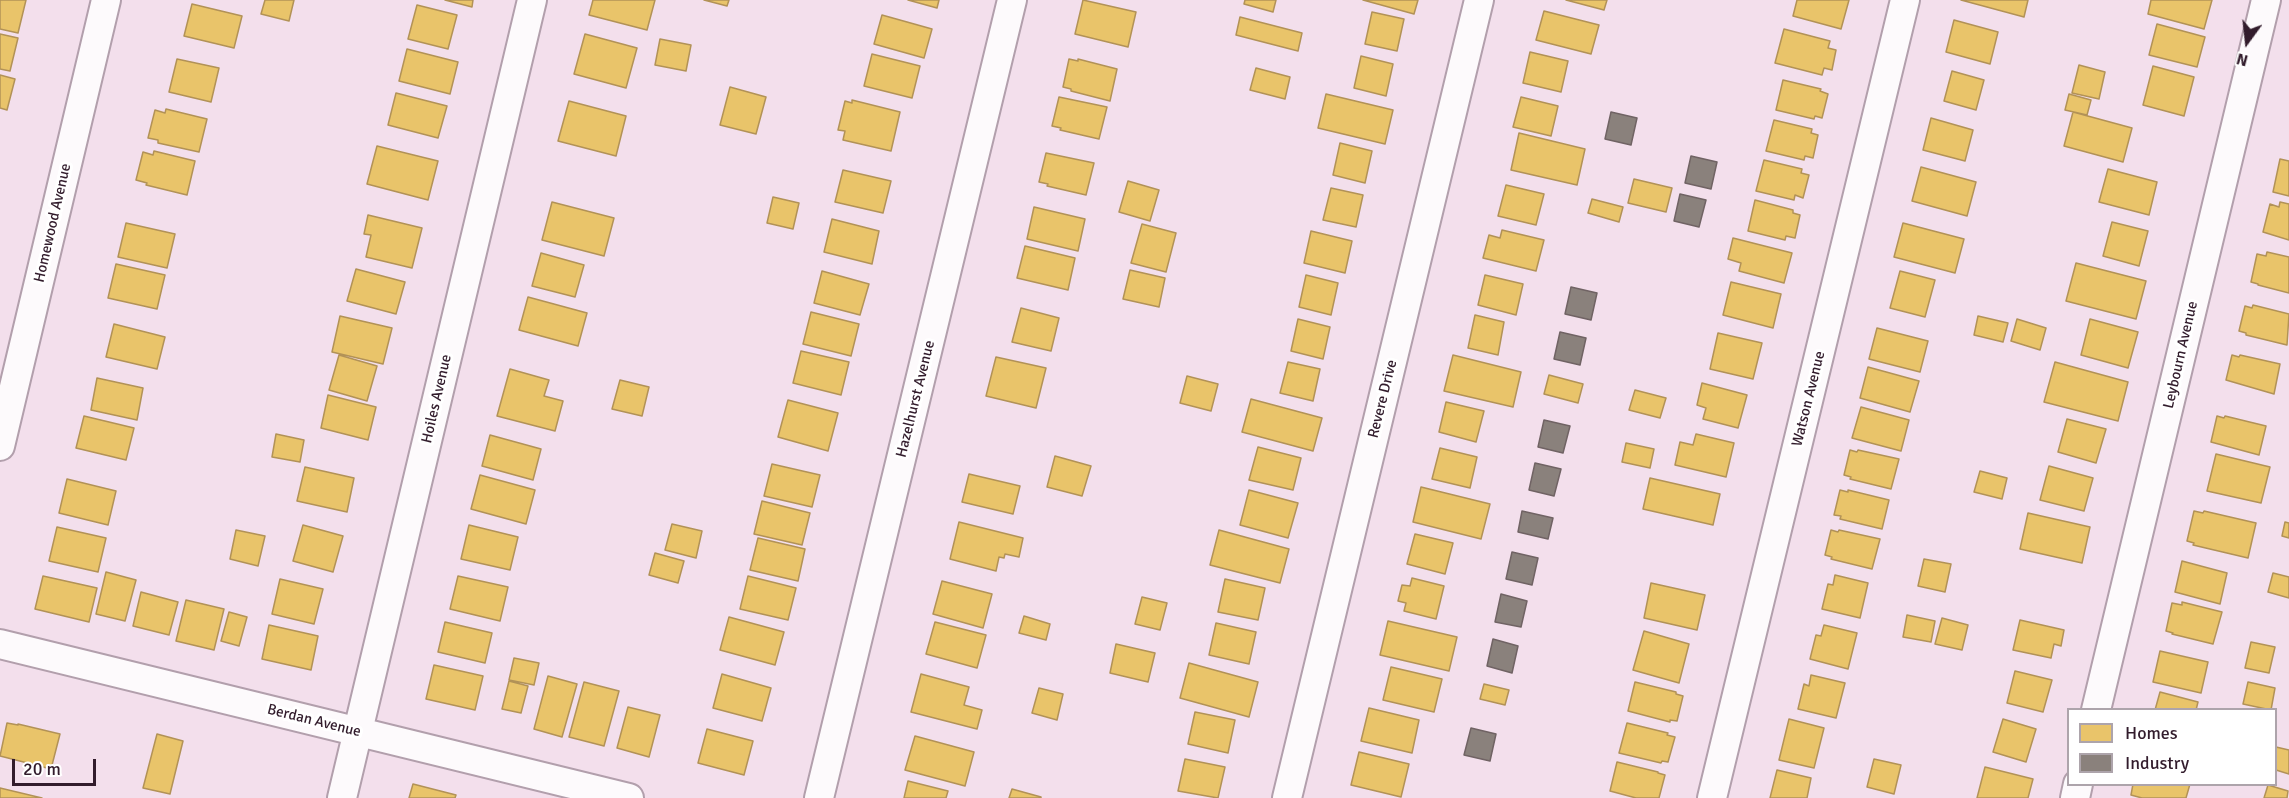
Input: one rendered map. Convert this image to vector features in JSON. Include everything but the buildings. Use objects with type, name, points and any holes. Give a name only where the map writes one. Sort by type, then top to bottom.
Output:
[{"type":"street","name":"Homewood Avenue","points":[[0,446],[106,0]]},
{"type":"street","name":"Hoiles Avenue","points":[[342,798],[532,0]]},
{"type":"street","name":"Hazelhurst Avenue","points":[[819,798],[1012,0]]},
{"type":"street","name":"Revere Drive","points":[[1287,798],[1479,0]]},
{"type":"street","name":"Watson Avenue","points":[[1712,798],[1905,0]]},
{"type":"street","name":"Leybourn Avenue","points":[[2096,708],[2266,0]]},
{"type":"street","name":"Berdan Avenue","points":[[0,644],[629,798]]}]
